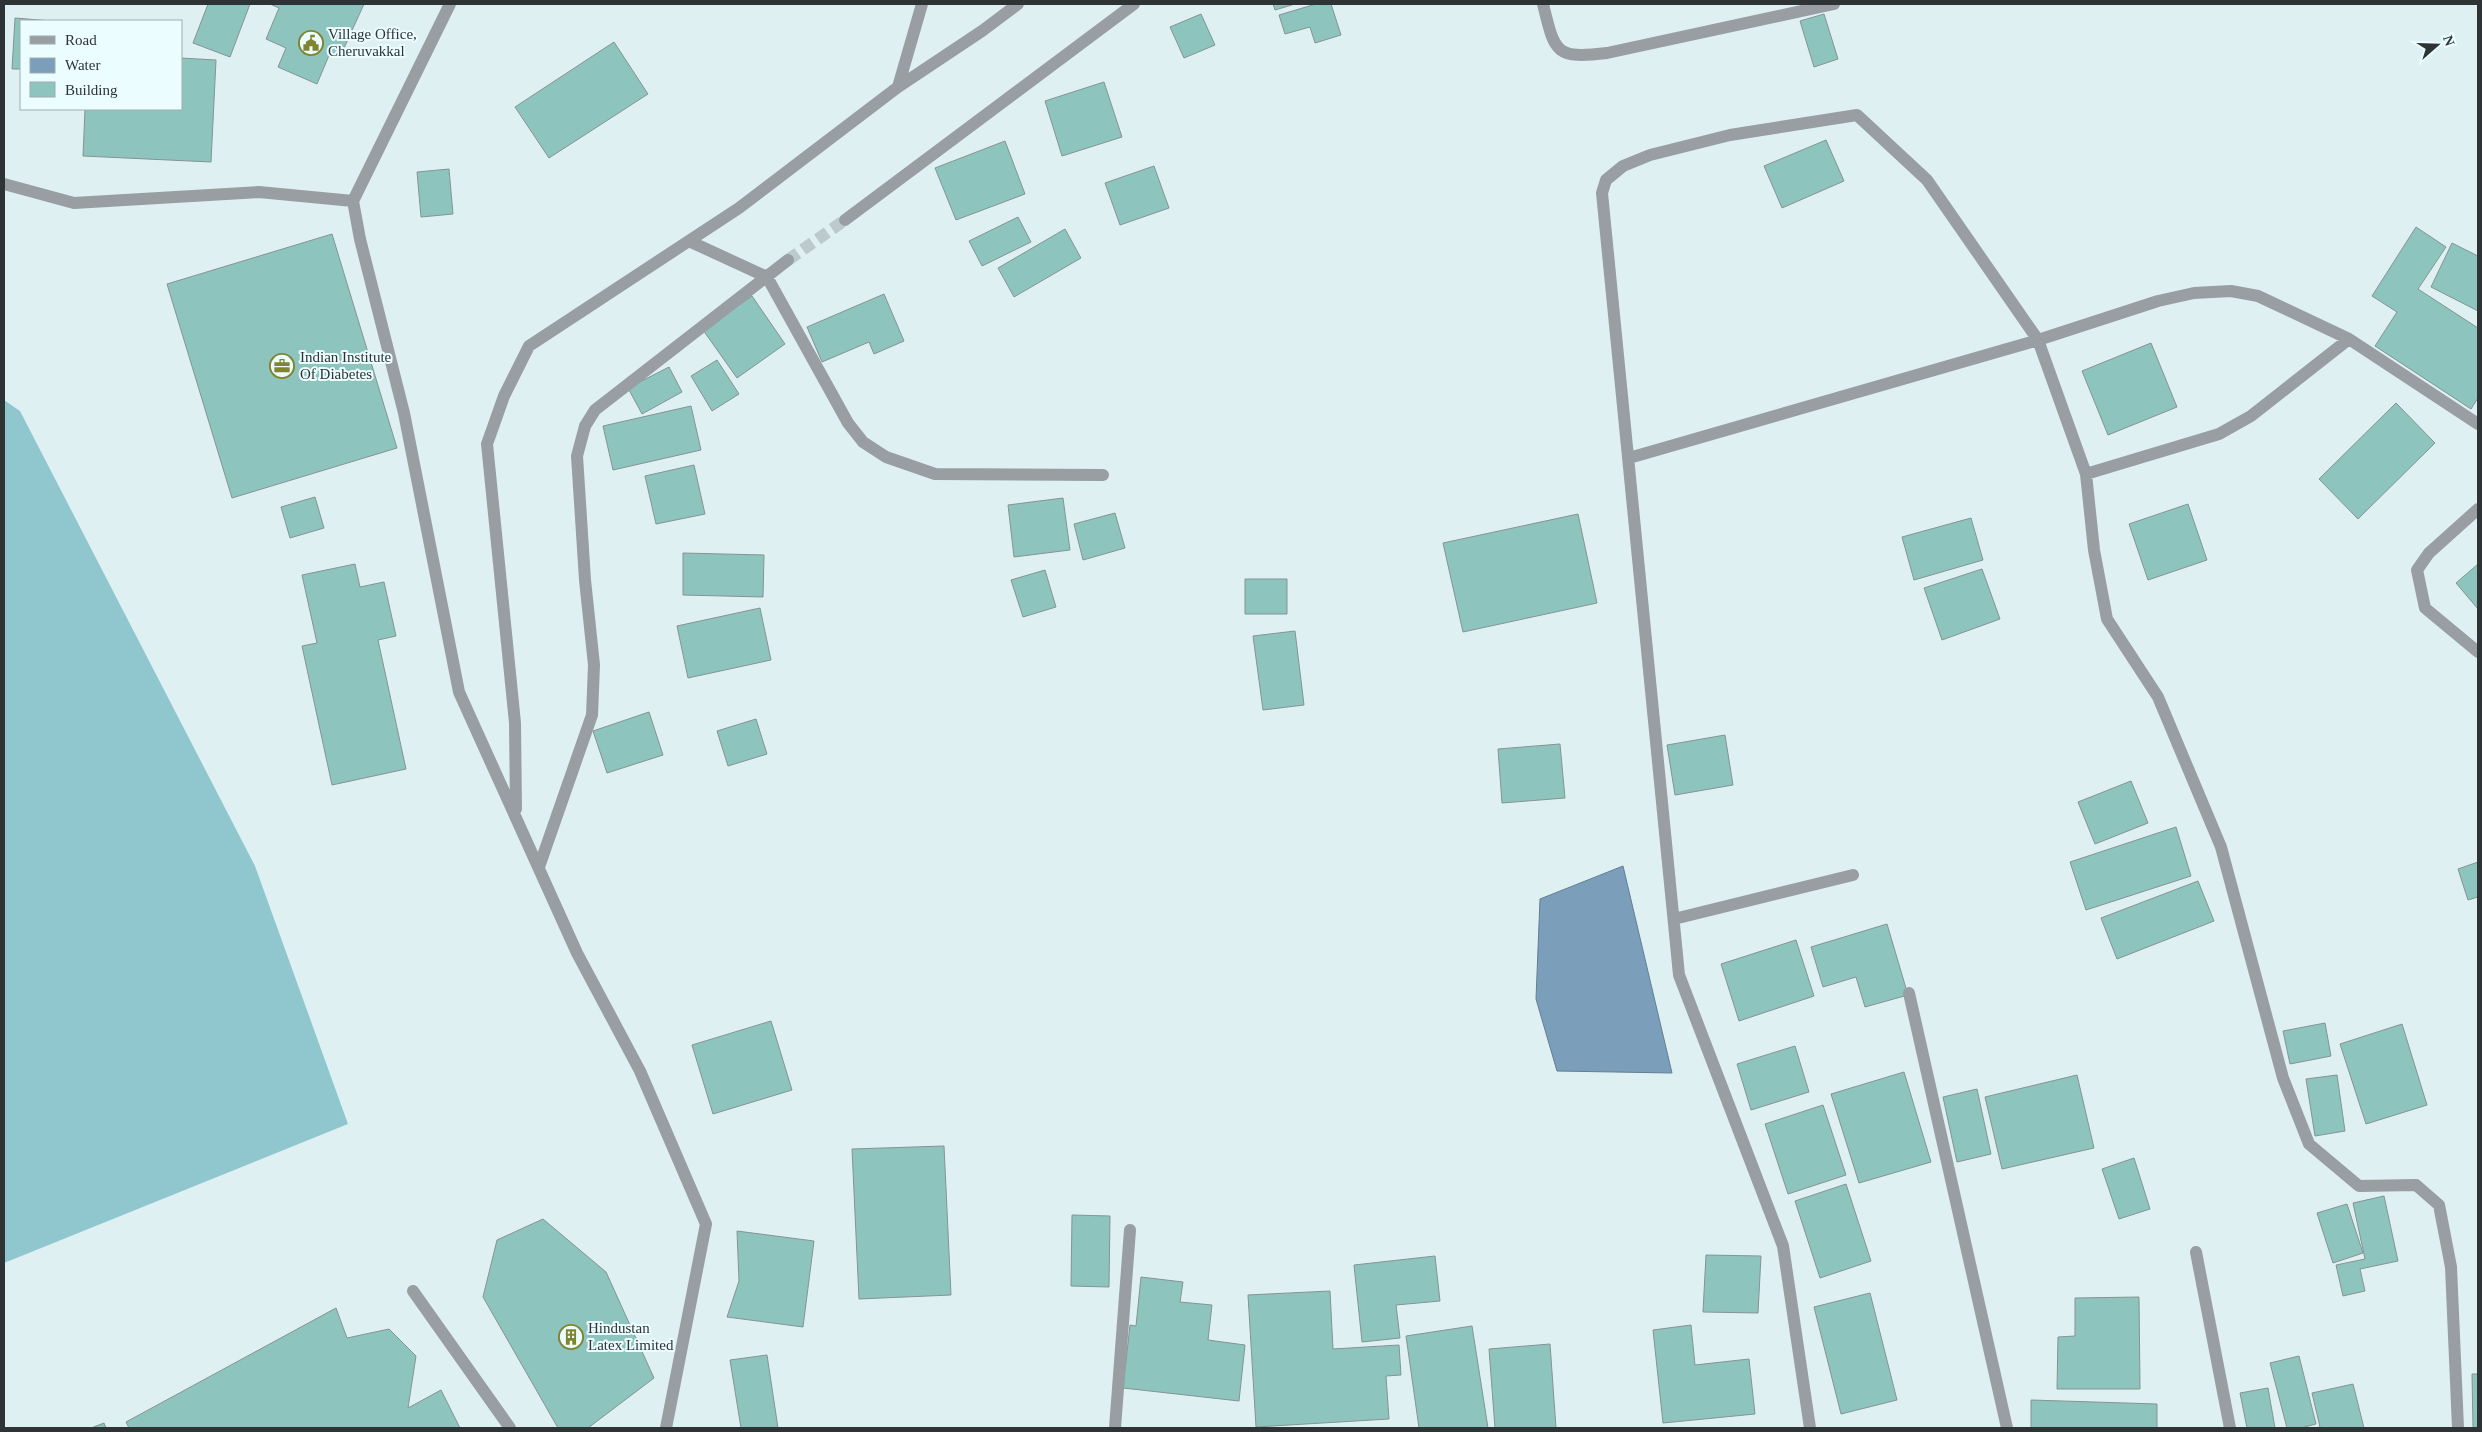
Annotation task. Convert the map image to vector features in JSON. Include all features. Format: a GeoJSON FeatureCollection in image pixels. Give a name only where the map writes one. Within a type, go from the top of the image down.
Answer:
{"type":"FeatureCollection","features":[{"type":"Feature","properties":{"kind":"street"},"geometry":{"type":"LineString","coordinates":[[450,4],[353,200],[360,239],[404,413],[459,692],[577,952],[640,1071],[706,1224],[666,1428]]}},
{"type":"Feature","properties":{"kind":"street"},"geometry":{"type":"LineString","coordinates":[[898,87],[922,4]]}},
{"type":"Feature","properties":{"kind":"street"},"geometry":{"type":"LineString","coordinates":[[516,814],[515,723],[487,444],[504,396],[529,346],[550,330],[691,242],[739,208],[898,87],[982,31],[1018,4]]}},
{"type":"Feature","properties":{"kind":"street"},"geometry":{"type":"LineString","coordinates":[[845,220],[1134,4]]}},
{"type":"Feature","properties":{"kind":"street"},"geometry":{"type":"LineString","coordinates":[[1543,4],[1551,38],[1558,49],[1569,56],[1607,53],[1834,4]]}},
{"type":"Feature","properties":{"kind":"street"},"geometry":{"type":"LineString","coordinates":[[1810,1428],[1783,1246],[1679,975],[1602,192],[1606,180],[1623,166],[1650,155],[1730,135],[1857,115],[1927,180],[2038,340],[2086,474],[2094,550],[2107,619],[2158,698],[2222,847],[2283,1078],[2309,1144],[2358,1186],[2416,1185],[2438,1206],[2450,1267],[2458,1428]]}},
{"type":"Feature","properties":{"kind":"street"},"geometry":{"type":"LineString","coordinates":[[4,184],[74,204],[259,192],[353,200]]}},
{"type":"Feature","properties":{"kind":"street"},"geometry":{"type":"LineString","coordinates":[[691,242],[767,277],[848,423],[863,442],[886,457],[936,474],[1103,475]]}},
{"type":"Feature","properties":{"kind":"street"},"geometry":{"type":"LineString","coordinates":[[539,867],[592,715],[594,665],[585,580],[577,456],[585,426],[595,410],[788,260]]}},
{"type":"Feature","properties":{"kind":"street"},"geometry":{"type":"LineString","coordinates":[[1629,458],[2038,340],[2158,301],[2194,293],[2231,291],[2258,296],[2349,339],[2478,424]]}},
{"type":"Feature","properties":{"kind":"street"},"geometry":{"type":"LineString","coordinates":[[2086,474],[2219,434],[2251,416],[2349,339]]}},
{"type":"Feature","properties":{"kind":"street"},"geometry":{"type":"LineString","coordinates":[[2478,509],[2429,553],[2417,570],[2425,608],[2478,652]]}},
{"type":"Feature","properties":{"kind":"street"},"geometry":{"type":"LineString","coordinates":[[1674,919],[1853,875]]}},
{"type":"Feature","properties":{"kind":"street"},"geometry":{"type":"LineString","coordinates":[[1909,993],[2007,1428]]}},
{"type":"Feature","properties":{"kind":"street"},"geometry":{"type":"LineString","coordinates":[[1115,1428],[1130,1230]]}},
{"type":"Feature","properties":{"kind":"street"},"geometry":{"type":"LineString","coordinates":[[2196,1252],[2230,1428]]}},
{"type":"Feature","properties":{"kind":"street"},"geometry":{"type":"LineString","coordinates":[[413,1291],[510,1428]]}},
{"type":"Feature","properties":{"kind":"shaded area"},"geometry":{"type":"Polygon","coordinates":[[[4,400],[20,411],[255,866],[348,1124],[4,1263],[4,400]]]}},
{"type":"Feature","properties":{"kind":"water"},"geometry":{"type":"Polygon","coordinates":[[[1623,866],[1672,1073],[1557,1071],[1536,999],[1540,899],[1623,866]]]}},
{"type":"Feature","properties":{"kind":"building"},"geometry":{"type":"Polygon","coordinates":[[[208,4],[250,4],[230,57],[193,43],[208,4]]]}},
{"type":"Feature","properties":{"kind":"building","name":"Village Office, Cheruvakkal"},"geometry":{"type":"Polygon","coordinates":[[[270,4],[364,4],[340,57],[330,53],[317,84],[278,67],[286,48],[266,39],[279,8],[270,4]]]}},
{"type":"Feature","properties":{"kind":"building"},"geometry":{"type":"Polygon","coordinates":[[[1273,4],[1295,4],[1275,10],[1273,4]]]}},
{"type":"Feature","properties":{"kind":"building"},"geometry":{"type":"Polygon","coordinates":[[[1316,4],[1331,4],[1341,35],[1315,43],[1310,27],[1285,34],[1279,15],[1316,4]]]}},
{"type":"Feature","properties":{"kind":"building"},"geometry":{"type":"Polygon","coordinates":[[[1201,14],[1215,45],[1184,58],[1170,27],[1201,14]]]}},
{"type":"Feature","properties":{"kind":"building"},"geometry":{"type":"Polygon","coordinates":[[[1824,14],[1838,59],[1814,67],[1800,21],[1824,14]]]}},
{"type":"Feature","properties":{"kind":"building"},"geometry":{"type":"Polygon","coordinates":[[[15,18],[40,20],[20,20],[20,69],[12,69],[15,18]]]}},
{"type":"Feature","properties":{"kind":"building"},"geometry":{"type":"Polygon","coordinates":[[[614,42],[648,94],[549,158],[515,107],[614,42]]]}},
{"type":"Feature","properties":{"kind":"building"},"geometry":{"type":"Polygon","coordinates":[[[182,58],[216,60],[211,162],[83,156],[85,110],[182,110],[182,58]]]}},
{"type":"Feature","properties":{"kind":"building"},"geometry":{"type":"Polygon","coordinates":[[[1104,82],[1122,137],[1062,156],[1045,101],[1104,82]]]}},
{"type":"Feature","properties":{"kind":"building"},"geometry":{"type":"Polygon","coordinates":[[[1826,140],[1844,181],[1782,208],[1764,166],[1826,140]]]}},
{"type":"Feature","properties":{"kind":"building"},"geometry":{"type":"Polygon","coordinates":[[[1005,141],[1025,194],[956,220],[935,168],[1005,141]]]}},
{"type":"Feature","properties":{"kind":"building"},"geometry":{"type":"Polygon","coordinates":[[[1154,166],[1169,208],[1120,225],[1105,183],[1154,166]]]}},
{"type":"Feature","properties":{"kind":"building"},"geometry":{"type":"Polygon","coordinates":[[[449,169],[453,214],[421,217],[417,172],[449,169]]]}},
{"type":"Feature","properties":{"kind":"building"},"geometry":{"type":"Polygon","coordinates":[[[1018,217],[1031,242],[982,266],[969,241],[1018,217]]]}},
{"type":"Feature","properties":{"kind":"building"},"geometry":{"type":"Polygon","coordinates":[[[2416,227],[2446,247],[2418,289],[2478,328],[2478,398],[2471,409],[2375,346],[2397,312],[2372,296],[2416,227]]]}},
{"type":"Feature","properties":{"kind":"building"},"geometry":{"type":"Polygon","coordinates":[[[1065,229],[1081,258],[1014,297],[998,268],[1065,229]]]}},
{"type":"Feature","properties":{"kind":"building","name":"Indian Institute Of Diabetes"},"geometry":{"type":"Polygon","coordinates":[[[332,234],[397,448],[232,498],[167,284],[332,234]]]}},
{"type":"Feature","properties":{"kind":"building"},"geometry":{"type":"Polygon","coordinates":[[[2452,243],[2478,256],[2478,311],[2431,287],[2452,243]]]}},
{"type":"Feature","properties":{"kind":"building"},"geometry":{"type":"Polygon","coordinates":[[[884,294],[904,341],[874,354],[869,342],[822,362],[807,327],[884,294]]]}},
{"type":"Feature","properties":{"kind":"building"},"geometry":{"type":"Polygon","coordinates":[[[752,296],[785,344],[737,378],[703,330],[752,296]]]}},
{"type":"Feature","properties":{"kind":"building"},"geometry":{"type":"Polygon","coordinates":[[[2151,343],[2177,407],[2108,435],[2082,371],[2151,343]]]}},
{"type":"Feature","properties":{"kind":"building"},"geometry":{"type":"Polygon","coordinates":[[[717,360],[739,394],[712,411],[691,376],[717,360]]]}},
{"type":"Feature","properties":{"kind":"building"},"geometry":{"type":"Polygon","coordinates":[[[669,367],[682,392],[642,414],[628,388],[669,367]]]}},
{"type":"Feature","properties":{"kind":"building"},"geometry":{"type":"Polygon","coordinates":[[[2396,403],[2435,443],[2358,519],[2319,479],[2396,403]]]}},
{"type":"Feature","properties":{"kind":"building"},"geometry":{"type":"Polygon","coordinates":[[[691,406],[701,450],[613,470],[603,426],[691,406]]]}},
{"type":"Feature","properties":{"kind":"building"},"geometry":{"type":"Polygon","coordinates":[[[694,465],[705,514],[656,524],[645,476],[694,465]]]}},
{"type":"Feature","properties":{"kind":"building"},"geometry":{"type":"Polygon","coordinates":[[[315,497],[324,528],[290,538],[281,507],[315,497]]]}},
{"type":"Feature","properties":{"kind":"building"},"geometry":{"type":"Polygon","coordinates":[[[1063,498],[1070,550],[1014,557],[1008,505],[1063,498]]]}},
{"type":"Feature","properties":{"kind":"building"},"geometry":{"type":"Polygon","coordinates":[[[2188,504],[2207,560],[2148,580],[2129,524],[2188,504]]]}},
{"type":"Feature","properties":{"kind":"building"},"geometry":{"type":"Polygon","coordinates":[[[1115,513],[1125,548],[1083,560],[1074,524],[1115,513]]]}},
{"type":"Feature","properties":{"kind":"building"},"geometry":{"type":"Polygon","coordinates":[[[1578,514],[1597,603],[1463,632],[1443,543],[1578,514]]]}},
{"type":"Feature","properties":{"kind":"building"},"geometry":{"type":"Polygon","coordinates":[[[1971,518],[1983,560],[1914,580],[1902,537],[1971,518]]]}},
{"type":"Feature","properties":{"kind":"building"},"geometry":{"type":"Polygon","coordinates":[[[683,553],[764,555],[763,597],[683,595],[683,553]]]}},
{"type":"Feature","properties":{"kind":"building"},"geometry":{"type":"Polygon","coordinates":[[[355,564],[360,587],[384,582],[396,636],[378,640],[406,769],[332,785],[302,646],[317,643],[302,575],[355,564]]]}},
{"type":"Feature","properties":{"kind":"building"},"geometry":{"type":"Polygon","coordinates":[[[2478,564],[2478,609],[2456,583],[2478,564]]]}},
{"type":"Feature","properties":{"kind":"building"},"geometry":{"type":"Polygon","coordinates":[[[1982,569],[2000,619],[1942,640],[1924,588],[1982,569]]]}},
{"type":"Feature","properties":{"kind":"building"},"geometry":{"type":"Polygon","coordinates":[[[1045,570],[1056,607],[1023,617],[1011,580],[1045,570]]]}},
{"type":"Feature","properties":{"kind":"building"},"geometry":{"type":"Polygon","coordinates":[[[1245,579],[1287,579],[1287,614],[1245,614],[1245,579]]]}},
{"type":"Feature","properties":{"kind":"building"},"geometry":{"type":"Polygon","coordinates":[[[760,608],[771,660],[688,678],[677,626],[760,608]]]}},
{"type":"Feature","properties":{"kind":"building"},"geometry":{"type":"Polygon","coordinates":[[[1295,631],[1304,705],[1263,710],[1253,636],[1295,631]]]}},
{"type":"Feature","properties":{"kind":"building"},"geometry":{"type":"Polygon","coordinates":[[[649,712],[663,755],[607,773],[593,731],[649,712]]]}},
{"type":"Feature","properties":{"kind":"building"},"geometry":{"type":"Polygon","coordinates":[[[756,719],[767,754],[728,766],[717,731],[756,719]]]}},
{"type":"Feature","properties":{"kind":"building"},"geometry":{"type":"Polygon","coordinates":[[[1725,735],[1733,785],[1675,795],[1667,745],[1725,735]]]}},
{"type":"Feature","properties":{"kind":"building"},"geometry":{"type":"Polygon","coordinates":[[[1560,744],[1565,798],[1502,803],[1498,749],[1560,744]]]}},
{"type":"Feature","properties":{"kind":"building"},"geometry":{"type":"Polygon","coordinates":[[[2131,781],[2148,823],[2095,844],[2078,802],[2131,781]]]}},
{"type":"Feature","properties":{"kind":"building"},"geometry":{"type":"Polygon","coordinates":[[[2176,827],[2191,876],[2086,910],[2070,862],[2176,827]]]}},
{"type":"Feature","properties":{"kind":"building"},"geometry":{"type":"Polygon","coordinates":[[[2478,862],[2478,897],[2468,900],[2458,869],[2478,862]]]}},
{"type":"Feature","properties":{"kind":"building"},"geometry":{"type":"Polygon","coordinates":[[[2198,881],[2214,921],[2117,959],[2101,918],[2198,881]]]}},
{"type":"Feature","properties":{"kind":"building"},"geometry":{"type":"Polygon","coordinates":[[[1887,924],[1908,995],[1865,1007],[1856,977],[1823,987],[1811,947],[1887,924]]]}},
{"type":"Feature","properties":{"kind":"building"},"geometry":{"type":"Polygon","coordinates":[[[1796,940],[1814,996],[1739,1021],[1721,964],[1796,940]]]}},
{"type":"Feature","properties":{"kind":"building"},"geometry":{"type":"Polygon","coordinates":[[[771,1021],[792,1090],[713,1114],[692,1045],[771,1021]]]}},
{"type":"Feature","properties":{"kind":"building"},"geometry":{"type":"Polygon","coordinates":[[[2325,1023],[2331,1056],[2290,1064],[2283,1031],[2325,1023]]]}},
{"type":"Feature","properties":{"kind":"building"},"geometry":{"type":"Polygon","coordinates":[[[2402,1024],[2427,1105],[2366,1124],[2340,1044],[2402,1024]]]}},
{"type":"Feature","properties":{"kind":"building"},"geometry":{"type":"Polygon","coordinates":[[[1795,1046],[1809,1092],[1751,1110],[1737,1064],[1795,1046]]]}},
{"type":"Feature","properties":{"kind":"building"},"geometry":{"type":"Polygon","coordinates":[[[1904,1072],[1931,1162],[1859,1183],[1831,1094],[1904,1072]]]}},
{"type":"Feature","properties":{"kind":"building"},"geometry":{"type":"Polygon","coordinates":[[[2077,1075],[2094,1148],[2002,1169],[1985,1097],[2077,1075]]]}},
{"type":"Feature","properties":{"kind":"building"},"geometry":{"type":"Polygon","coordinates":[[[2337,1075],[2345,1131],[2315,1136],[2306,1079],[2337,1075]]]}},
{"type":"Feature","properties":{"kind":"building"},"geometry":{"type":"Polygon","coordinates":[[[1977,1089],[1991,1154],[1957,1162],[1943,1097],[1977,1089]]]}},
{"type":"Feature","properties":{"kind":"building"},"geometry":{"type":"Polygon","coordinates":[[[1823,1105],[1846,1175],[1788,1194],[1765,1124],[1823,1105]]]}},
{"type":"Feature","properties":{"kind":"building"},"geometry":{"type":"Polygon","coordinates":[[[944,1146],[951,1295],[859,1299],[852,1149],[944,1146]]]}},
{"type":"Feature","properties":{"kind":"building"},"geometry":{"type":"Polygon","coordinates":[[[2134,1158],[2150,1209],[2119,1219],[2102,1169],[2134,1158]]]}},
{"type":"Feature","properties":{"kind":"building"},"geometry":{"type":"Polygon","coordinates":[[[1846,1184],[1871,1261],[1820,1278],[1795,1201],[1846,1184]]]}},
{"type":"Feature","properties":{"kind":"building"},"geometry":{"type":"Polygon","coordinates":[[[2384,1196],[2398,1261],[2360,1269],[2365,1291],[2343,1296],[2336,1265],[2365,1259],[2353,1203],[2384,1196]]]}},
{"type":"Feature","properties":{"kind":"building"},"geometry":{"type":"Polygon","coordinates":[[[2347,1204],[2363,1253],[2333,1263],[2317,1213],[2347,1204]]]}},
{"type":"Feature","properties":{"kind":"building"},"geometry":{"type":"Polygon","coordinates":[[[1072,1215],[1110,1216],[1109,1287],[1071,1286],[1072,1215]]]}},
{"type":"Feature","properties":{"kind":"building","name":"Hindustan Latex Limited"},"geometry":{"type":"Polygon","coordinates":[[[543,1219],[606,1272],[654,1378],[588,1428],[558,1428],[483,1297],[497,1240],[543,1219]]]}},
{"type":"Feature","properties":{"kind":"building"},"geometry":{"type":"Polygon","coordinates":[[[737,1231],[814,1241],[803,1327],[727,1317],[739,1281],[737,1231]]]}},
{"type":"Feature","properties":{"kind":"building"},"geometry":{"type":"Polygon","coordinates":[[[1706,1255],[1761,1256],[1758,1313],[1703,1312],[1706,1255]]]}},
{"type":"Feature","properties":{"kind":"building"},"geometry":{"type":"Polygon","coordinates":[[[1435,1256],[1440,1301],[1396,1305],[1400,1338],[1362,1342],[1354,1265],[1435,1256]]]}},
{"type":"Feature","properties":{"kind":"building"},"geometry":{"type":"Polygon","coordinates":[[[1141,1277],[1183,1282],[1180,1302],[1212,1305],[1208,1340],[1245,1345],[1239,1401],[1123,1388],[1130,1325],[1136,1326],[1141,1277]]]}},
{"type":"Feature","properties":{"kind":"building"},"geometry":{"type":"Polygon","coordinates":[[[1330,1291],[1333,1349],[1399,1345],[1401,1375],[1386,1376],[1389,1419],[1256,1427],[1248,1295],[1330,1291]]]}},
{"type":"Feature","properties":{"kind":"building"},"geometry":{"type":"Polygon","coordinates":[[[1870,1293],[1897,1400],[1841,1414],[1814,1307],[1870,1293]]]}},
{"type":"Feature","properties":{"kind":"building"},"geometry":{"type":"Polygon","coordinates":[[[2139,1297],[2140,1389],[2057,1389],[2058,1337],[2075,1336],[2075,1298],[2139,1297]]]}},
{"type":"Feature","properties":{"kind":"building"},"geometry":{"type":"Polygon","coordinates":[[[336,1308],[347,1338],[389,1329],[416,1356],[408,1408],[441,1390],[460,1428],[129,1428],[126,1422],[336,1308]]]}},
{"type":"Feature","properties":{"kind":"building"},"geometry":{"type":"Polygon","coordinates":[[[1691,1325],[1695,1365],[1749,1359],[1755,1414],[1663,1423],[1653,1330],[1691,1325]]]}},
{"type":"Feature","properties":{"kind":"building"},"geometry":{"type":"Polygon","coordinates":[[[1472,1326],[1488,1428],[1419,1428],[1406,1336],[1472,1326]]]}},
{"type":"Feature","properties":{"kind":"building"},"geometry":{"type":"Polygon","coordinates":[[[1550,1344],[1556,1428],[1495,1428],[1489,1349],[1550,1344]]]}},
{"type":"Feature","properties":{"kind":"building"},"geometry":{"type":"Polygon","coordinates":[[[767,1355],[778,1428],[741,1428],[730,1360],[767,1355]]]}},
{"type":"Feature","properties":{"kind":"building"},"geometry":{"type":"Polygon","coordinates":[[[2299,1356],[2316,1424],[2301,1428],[2287,1428],[2270,1363],[2299,1356]]]}},
{"type":"Feature","properties":{"kind":"building"},"geometry":{"type":"Polygon","coordinates":[[[2472,1374],[2478,1374],[2478,1428],[2473,1428],[2472,1374]]]}},
{"type":"Feature","properties":{"kind":"building"},"geometry":{"type":"Polygon","coordinates":[[[2353,1384],[2364,1428],[2314,1428],[2320,1427],[2312,1393],[2353,1384]]]}},
{"type":"Feature","properties":{"kind":"building"},"geometry":{"type":"Polygon","coordinates":[[[2268,1388],[2275,1428],[2247,1428],[2240,1393],[2268,1388]]]}},
{"type":"Feature","properties":{"kind":"building"},"geometry":{"type":"Polygon","coordinates":[[[2031,1400],[2157,1404],[2157,1428],[2031,1428],[2031,1400]]]}},
{"type":"Feature","properties":{"kind":"building"},"geometry":{"type":"Polygon","coordinates":[[[104,1423],[106,1428],[91,1428],[104,1423]]]}},
{"type":"Feature","properties":{"kind":"tunnel"},"geometry":{"type":"LineString","coordinates":[[788,260],[845,220]]}},
{"type":"Feature","properties":{"kind":"place","name":"Village Office, Cheruvakkal"},"geometry":{"type":"Point","coordinates":[311,43]}},
{"type":"Feature","properties":{"kind":"place","name":"Indian Institute Of Diabetes"},"geometry":{"type":"Point","coordinates":[282,366]}},
{"type":"Feature","properties":{"kind":"place","name":"Hindustan Latex Limited"},"geometry":{"type":"Point","coordinates":[571,1337]}}]}
